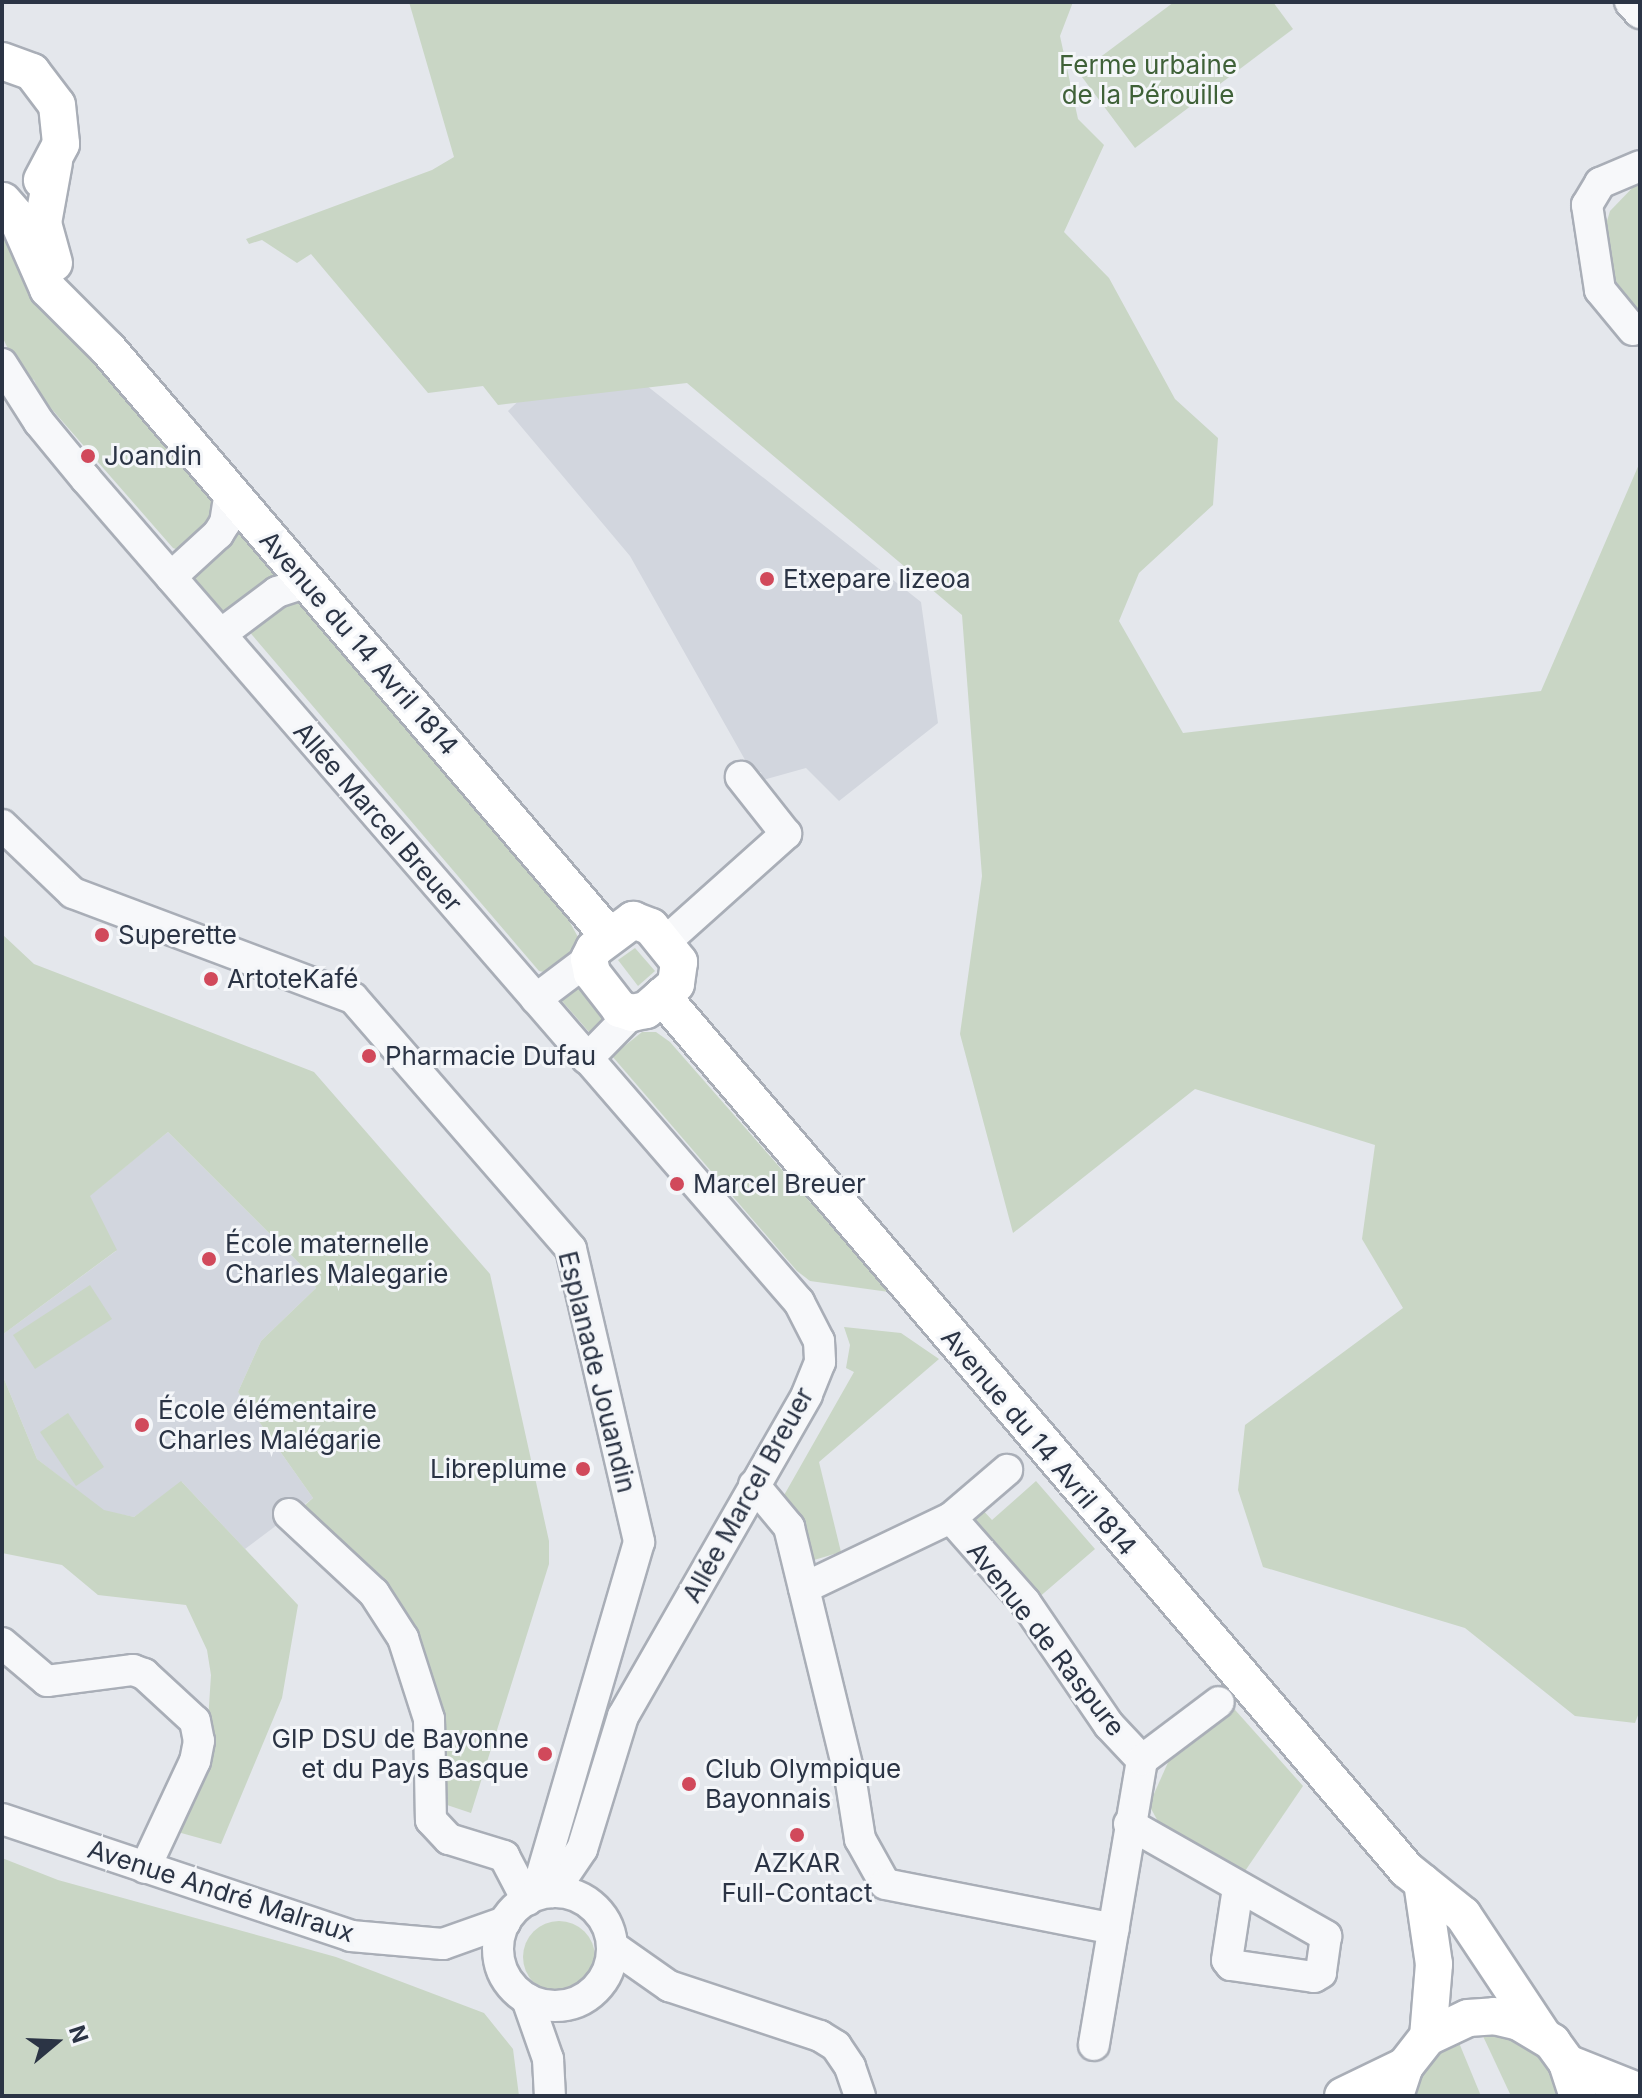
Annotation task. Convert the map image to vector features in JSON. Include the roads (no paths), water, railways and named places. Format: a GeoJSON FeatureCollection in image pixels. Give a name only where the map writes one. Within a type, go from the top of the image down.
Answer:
{"type":"FeatureCollection","features":[{"type":"Feature","properties":{"kind":"main road","name":"Avenue du 14 Avril 1814"},"geometry":{"type":"LineString","coordinates":[[2,61],[32,72],[57,105],[62,124],[43,223],[48,252],[108,349]]}},
{"type":"Feature","properties":{"kind":"main road"},"geometry":{"type":"LineString","coordinates":[[2,201],[24,194],[54,162]]}},
{"type":"Feature","properties":{"kind":"main road","name":"Avenue du 14 Avril 1814"},"geometry":{"type":"LineString","coordinates":[[2,201],[16,216],[48,289],[108,349],[308,582],[599,948],[592,973],[620,1009],[647,1004],[1422,1882],[1463,1915],[1573,2079]]}},
{"type":"Feature","properties":{"kind":"main road"},"geometry":{"type":"LineString","coordinates":[[599,948],[633,920],[651,927],[679,962],[676,984],[647,1004]]}},
{"type":"Feature","properties":{"kind":"main road"},"geometry":{"type":"LineString","coordinates":[[1343,2096],[1400,2081],[1428,2037],[1434,1964],[1422,1882]]}},
{"type":"Feature","properties":{"kind":"main road"},"geometry":{"type":"LineString","coordinates":[[1428,2037],[1458,2021],[1494,2016],[1542,2034]]}},
{"type":"Feature","properties":{"kind":"main road"},"geometry":{"type":"LineString","coordinates":[[1573,2079],[1640,2092]]}},
{"type":"Feature","properties":{"kind":"street"},"geometry":{"type":"LineString","coordinates":[[1630,2],[1640,13]]}},
{"type":"Feature","properties":{"kind":"street"},"geometry":{"type":"LineString","coordinates":[[1633,330],[1600,290],[1587,205],[1600,183],[1640,166]]}},
{"type":"Feature","properties":{"kind":"street","name":"Allée Marcel Breuer"},"geometry":{"type":"LineString","coordinates":[[8,377],[171,577],[799,1302],[819,1341],[820,1362],[811,1386],[623,1716],[582,1849],[592,1906]]}},
{"type":"Feature","properties":{"kind":"street"},"geometry":{"type":"LineString","coordinates":[[171,577],[218,534],[225,523],[230,493]]}},
{"type":"Feature","properties":{"kind":"street"},"geometry":{"type":"LineString","coordinates":[[221,634],[277,592],[308,582]]}},
{"type":"Feature","properties":{"kind":"street"},"geometry":{"type":"LineString","coordinates":[[664,943],[786,834],[741,777]]}},
{"type":"Feature","properties":{"kind":"street","name":"Esplanade Jouandin"},"geometry":{"type":"LineString","coordinates":[[2,825],[73,893],[353,998],[571,1249],[639,1542],[541,1888]]}},
{"type":"Feature","properties":{"kind":"street"},"geometry":{"type":"LineString","coordinates":[[536,999],[599,948]]}},
{"type":"Feature","properties":{"kind":"street"},"geometry":{"type":"LineString","coordinates":[[587,1059],[647,1004]]}},
{"type":"Feature","properties":{"kind":"street"},"geometry":{"type":"LineString","coordinates":[[804,1588],[951,1518],[1007,1470]]}},
{"type":"Feature","properties":{"kind":"street"},"geometry":{"type":"LineString","coordinates":[[754,1485],[789,1527],[860,1839],[872,1868],[894,1888],[1114,1929]]}},
{"type":"Feature","properties":{"kind":"street"},"geometry":{"type":"LineString","coordinates":[[289,1514],[374,1593],[403,1638],[429,1719],[431,1820],[449,1839],[504,1856],[541,1888],[592,1906],[606,1922],[612,1946],[611,1962],[586,1996],[548,2059]]}},
{"type":"Feature","properties":{"kind":"street","name":"Avenue de Raspure"},"geometry":{"type":"LineString","coordinates":[[951,1518],[1025,1602],[1109,1725],[1142,1760]]}},
{"type":"Feature","properties":{"kind":"street"},"geometry":{"type":"LineString","coordinates":[[2,1643],[47,1681],[133,1670],[144,1674],[195,1721],[199,1741],[195,1761],[145,1868]]}},
{"type":"Feature","properties":{"kind":"street","name":"Avenue de Raspure"},"geometry":{"type":"LineString","coordinates":[[1094,2045],[1142,1760],[1219,1702]]}},
{"type":"Feature","properties":{"kind":"street","name":"Avenue André Malraux"},"geometry":{"type":"LineString","coordinates":[[2,1819],[335,1932],[443,1944],[504,1974]]}},
{"type":"Feature","properties":{"kind":"street"},"geometry":{"type":"LineString","coordinates":[[1129,1824],[1238,1888]]}},
{"type":"Feature","properties":{"kind":"street","name":"Allée Marcel Breuer"},"geometry":{"type":"LineString","coordinates":[[541,1888],[582,1849]]}},
{"type":"Feature","properties":{"kind":"street"},"geometry":{"type":"LineString","coordinates":[[541,1888],[505,1922],[499,1957],[504,1974],[527,1999],[548,2059],[550,2096]]}},
{"type":"Feature","properties":{"kind":"street","name":"Avenue André Malraux"},"geometry":{"type":"LineString","coordinates":[[443,1944],[505,1922]]}},
{"type":"Feature","properties":{"kind":"street"},"geometry":{"type":"LineString","coordinates":[[612,1946],[669,1986],[820,2036],[836,2046],[850,2067],[860,2096]]}},
{"type":"Feature","properties":{"kind":"street"},"geometry":{"type":"LineString","coordinates":[[527,1999],[543,2005],[586,1996],[669,1986]]}},
{"type":"Feature","properties":{"kind":"place","name":"Joandin"},"geometry":{"type":"Point","coordinates":[88,456]}},
{"type":"Feature","properties":{"kind":"place","name":"Etxepare lizeoa"},"geometry":{"type":"Point","coordinates":[767,579]}},
{"type":"Feature","properties":{"kind":"place","name":"Superette"},"geometry":{"type":"Point","coordinates":[102,935]}},
{"type":"Feature","properties":{"kind":"place","name":"ArtoteKafé"},"geometry":{"type":"Point","coordinates":[211,979]}},
{"type":"Feature","properties":{"kind":"place","name":"Pharmacie Dufau"},"geometry":{"type":"Point","coordinates":[369,1056]}},
{"type":"Feature","properties":{"kind":"place","name":"Marcel Breuer"},"geometry":{"type":"Point","coordinates":[677,1184]}},
{"type":"Feature","properties":{"kind":"place","name":"École maternelle Charles Malegarie"},"geometry":{"type":"Point","coordinates":[209,1259]}},
{"type":"Feature","properties":{"kind":"place","name":"École élémentaire Charles Malégarie"},"geometry":{"type":"Point","coordinates":[142,1425]}},
{"type":"Feature","properties":{"kind":"place","name":"Libreplume"},"geometry":{"type":"Point","coordinates":[583,1469]}},
{"type":"Feature","properties":{"kind":"place","name":"GIP DSU de Bayonne et du Pays Basque"},"geometry":{"type":"Point","coordinates":[545,1754]}},
{"type":"Feature","properties":{"kind":"place","name":"Club Olympique Bayonnais"},"geometry":{"type":"Point","coordinates":[689,1784]}},
{"type":"Feature","properties":{"kind":"place","name":"AZKAR Full-Contact"},"geometry":{"type":"Point","coordinates":[797,1835]}},
{"type":"Feature","properties":{"kind":"park label","name":"Ferme urbaine de la Pérouille"},"geometry":{"type":"Point","coordinates":[1148,80]}}]}
